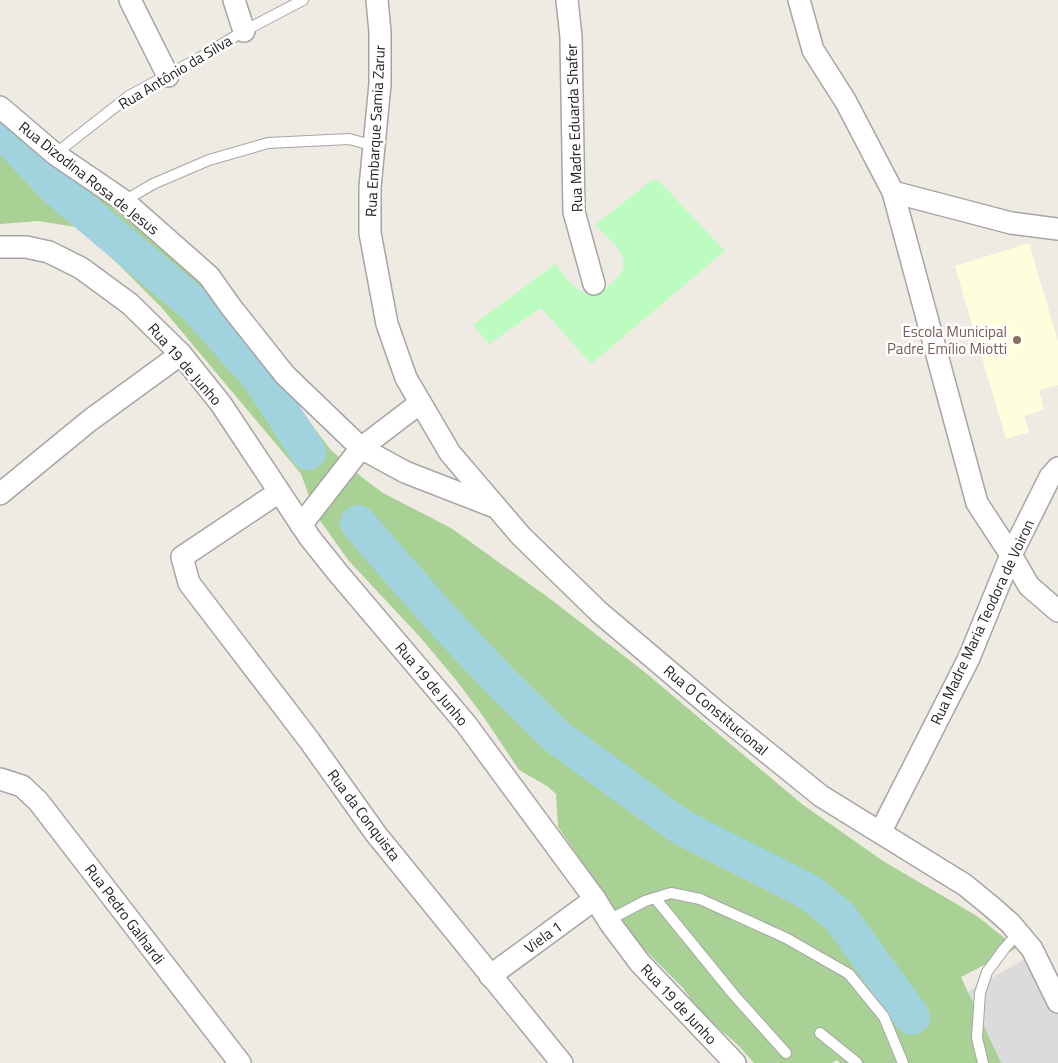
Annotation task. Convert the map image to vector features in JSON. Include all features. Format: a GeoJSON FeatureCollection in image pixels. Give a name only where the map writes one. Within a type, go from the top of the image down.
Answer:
{"type":"FeatureCollection","features":[{"type":"Feature","properties":{"kind":"street"},"geometry":{"type":"LineString","coordinates":[[130,0],[168,76]]}},
{"type":"Feature","properties":{"kind":"street"},"geometry":{"type":"LineString","coordinates":[[234,0],[244,31]]}},
{"type":"Feature","properties":{"kind":"street","name":"Rua Embarque Samia Zarur"},"geometry":{"type":"LineString","coordinates":[[377,0],[380,32],[380,84],[370,187],[370,232],[387,324],[406,378]]}},
{"type":"Feature","properties":{"kind":"street","name":"Rua Madre Eduarda Shafer"},"geometry":{"type":"LineString","coordinates":[[568,0],[571,37],[574,212],[594,284]]}},
{"type":"Feature","properties":{"kind":"street"},"geometry":{"type":"LineString","coordinates":[[799,0],[813,50],[846,102],[892,192],[977,503],[1029,586],[1058,611]]}},
{"type":"Feature","properties":{"kind":"street","name":"Rua Dizodina Rosa de Jesus"},"geometry":{"type":"LineString","coordinates":[[0,107],[55,154],[124,201],[209,276],[285,375],[361,448],[405,472],[497,508]]}},
{"type":"Feature","properties":{"kind":"street"},"geometry":{"type":"LineString","coordinates":[[892,192],[1011,223],[1058,229]]}},
{"type":"Feature","properties":{"kind":"street","name":"Rua 19 de Junho"},"geometry":{"type":"LineString","coordinates":[[0,246],[26,247],[49,252],[81,268],[130,304],[180,354],[222,404],[279,492],[338,573],[466,724],[595,898],[608,920],[640,963],[735,1063]]}},
{"type":"Feature","properties":{"kind":"street"},"geometry":{"type":"LineString","coordinates":[[0,494],[89,421],[180,354]]}},
{"type":"Feature","properties":{"kind":"street","name":"Rua O Constitucional"},"geometry":{"type":"LineString","coordinates":[[406,378],[450,454],[521,536],[599,612],[717,712],[822,796],[965,886],[1010,923],[1032,949],[1058,1002]]}},
{"type":"Feature","properties":{"kind":"street"},"geometry":{"type":"LineString","coordinates":[[302,525],[361,448],[420,403]]}},
{"type":"Feature","properties":{"kind":"street","name":"Rua Madre Maria Teodora de Voiron"},"geometry":{"type":"LineString","coordinates":[[881,832],[969,658],[1011,555],[1050,478],[1058,468]]}},
{"type":"Feature","properties":{"kind":"street","name":"Rua da Conquista"},"geometry":{"type":"LineString","coordinates":[[279,492],[182,557],[189,583],[309,740],[376,834],[562,1063]]}},
{"type":"Feature","properties":{"kind":"street","name":"Rua Pedro Galhardi"},"geometry":{"type":"LineString","coordinates":[[0,780],[22,786],[38,801],[240,1063]]}},
{"type":"Feature","properties":{"kind":"street","name":"Viela 1"},"geometry":{"type":"LineString","coordinates":[[490,976],[595,898]]}},
{"type":"Feature","properties":{"kind":"lane","name":"Rua Antônio da Silva"},"geometry":{"type":"LineString","coordinates":[[55,154],[129,96],[303,0]]}},
{"type":"Feature","properties":{"kind":"lane"},"geometry":{"type":"LineString","coordinates":[[124,201],[153,184],[209,160],[268,143],[349,139],[375,146]]}},
{"type":"Feature","properties":{"kind":"lane"},"geometry":{"type":"LineString","coordinates":[[608,920],[645,901],[671,894],[700,899],[786,938],[849,974],[884,1017],[903,1063]]}},
{"type":"Feature","properties":{"kind":"lane"},"geometry":{"type":"LineString","coordinates":[[655,898],[786,1054]]}},
{"type":"Feature","properties":{"kind":"lane"},"geometry":{"type":"LineString","coordinates":[[983,1063],[977,1038],[980,993],[987,972],[998,956],[1012,940],[1021,936]]}},
{"type":"Feature","properties":{"kind":"lane"},"geometry":{"type":"LineString","coordinates":[[820,1033],[857,1063]]}},
{"type":"Feature","properties":{"kind":"shaded area","name":"Escola Municipal Padre Emílio Miotti"},"geometry":{"type":"Polygon","coordinates":[[[1029,243],[1058,342],[1058,385],[1039,390],[1044,410],[1024,416],[1029,432],[1006,439],[955,266],[1029,243]]]}},
{"type":"Feature","properties":{"kind":"shaded area"},"geometry":{"type":"Polygon","coordinates":[[[1032,955],[1058,1007],[1058,1063],[844,1063],[1032,955]]]}},
{"type":"Feature","properties":{"kind":"green space"},"geometry":{"type":"Polygon","coordinates":[[[0,120],[50,161],[114,209],[193,275],[245,338],[331,450],[364,479],[383,493],[451,528],[549,598],[641,669],[802,804],[883,861],[977,916],[1017,948],[961,977],[1001,1063],[840,1063],[837,1060],[832,1063],[754,1063],[738,1045],[700,1012],[683,988],[640,945],[558,827],[556,794],[547,786],[519,770],[456,680],[420,637],[349,561],[316,515],[301,474],[162,308],[82,228],[38,221],[0,224],[0,120]]]}},
{"type":"Feature","properties":{"kind":"green space"},"geometry":{"type":"Polygon","coordinates":[[[652,180],[659,181],[725,251],[591,364],[541,308],[489,344],[473,325],[555,264],[572,285],[587,295],[601,290],[614,281],[621,273],[623,258],[620,251],[595,225],[652,180]]]}},
{"type":"Feature","properties":{"kind":"waterway"},"geometry":{"type":"LineString","coordinates":[[0,128],[54,186],[197,307],[260,378],[308,452]]}},
{"type":"Feature","properties":{"kind":"waterway"},"geometry":{"type":"LineString","coordinates":[[358,523],[436,613],[500,681],[556,736],[681,827],[809,892],[840,917],[912,1017]]}},
{"type":"Feature","properties":{"kind":"place","name":"Escola Municipal Padre Emílio Miotti"},"geometry":{"type":"Point","coordinates":[1017,340]}}]}
